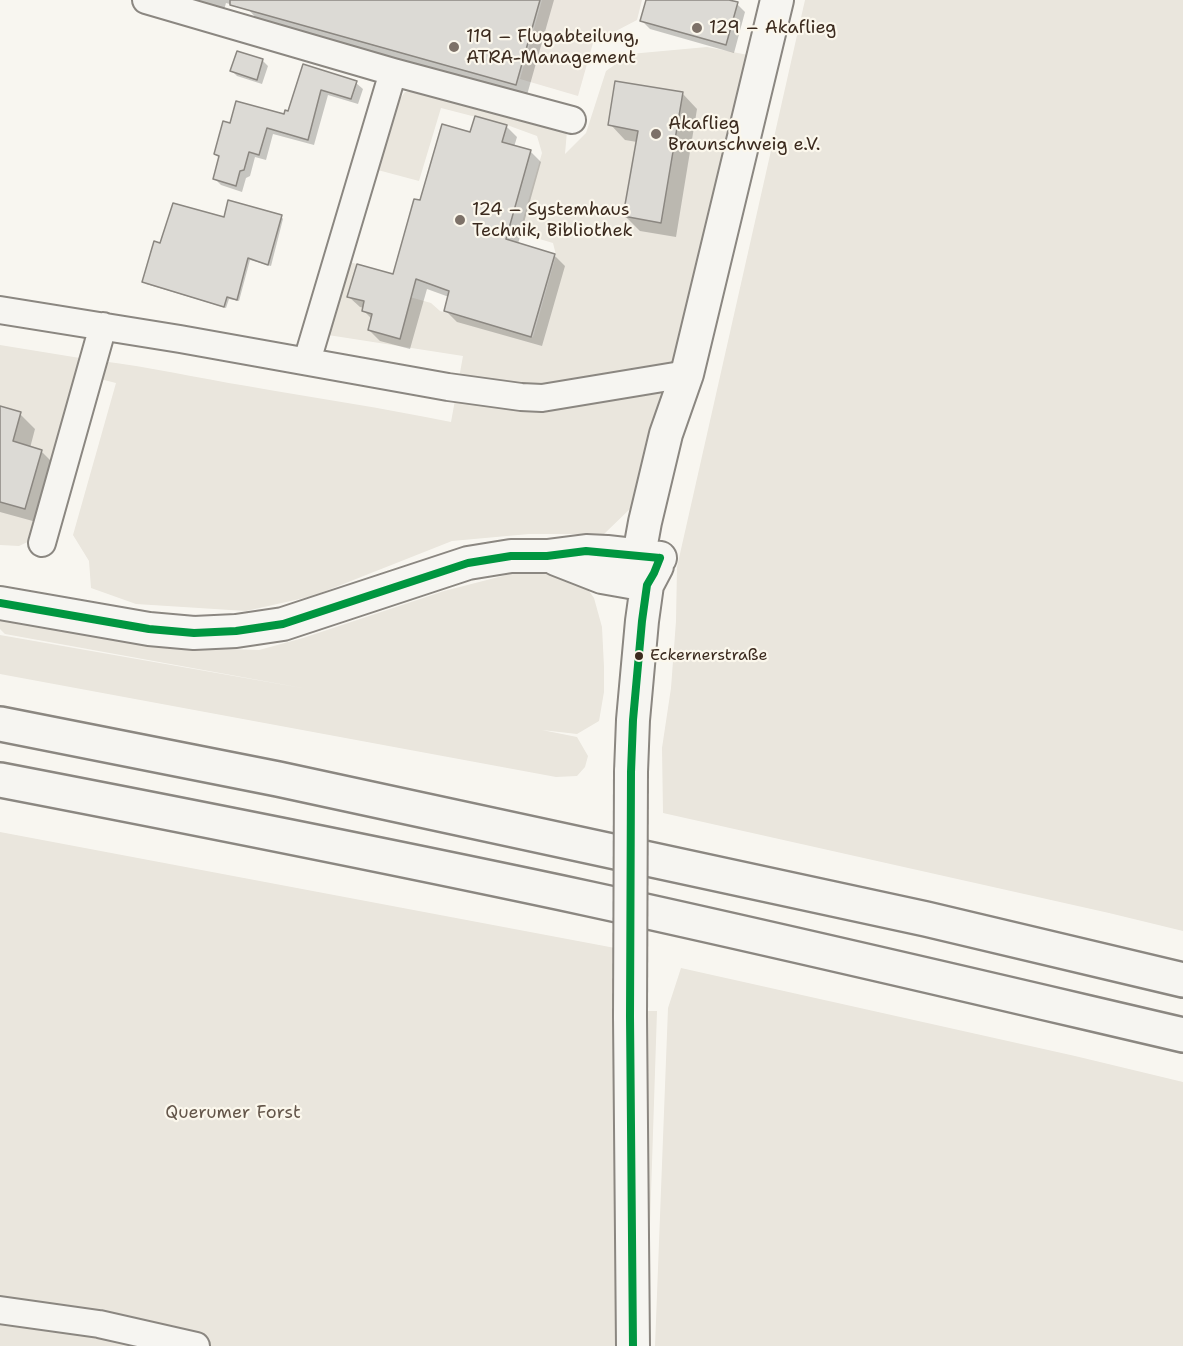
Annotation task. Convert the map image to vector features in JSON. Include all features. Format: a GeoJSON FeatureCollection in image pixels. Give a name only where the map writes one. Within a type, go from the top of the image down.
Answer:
{"type":"FeatureCollection","features":[{"type":"Feature","properties":{"kind":"highway"},"geometry":{"type":"LineString","coordinates":[[0,724],[278,779],[880,909],[1183,980]]}},
{"type":"Feature","properties":{"kind":"highway"},"geometry":{"type":"LineString","coordinates":[[0,780],[269,832],[591,899],[1183,1035]]}},
{"type":"Feature","properties":{"kind":"main road"},"geometry":{"type":"LineString","coordinates":[[633,1346],[630,1016],[631,772],[642,621],[648,566],[681,435],[687,374],[777,0]]}},
{"type":"Feature","properties":{"kind":"main road"},"geometry":{"type":"LineString","coordinates":[[0,603],[149,629],[194,633],[236,631],[283,624],[468,563],[511,556],[547,556],[602,577],[648,566]]}},
{"type":"Feature","properties":{"kind":"lane"},"geometry":{"type":"LineString","coordinates":[[146,0],[393,72],[572,120]]}},
{"type":"Feature","properties":{"kind":"lane"},"geometry":{"type":"LineString","coordinates":[[307,361],[393,72]]}},
{"type":"Feature","properties":{"kind":"lane"},"geometry":{"type":"LineString","coordinates":[[0,310],[448,387],[532,398],[687,374]]}},
{"type":"Feature","properties":{"kind":"lane"},"geometry":{"type":"LineString","coordinates":[[42,543],[103,326]]}},
{"type":"Feature","properties":{"kind":"lane"},"geometry":{"type":"LineString","coordinates":[[0,1310],[99,1324],[196,1346]]}},
{"type":"Feature","properties":{"kind":"shaded area"},"geometry":{"type":"Polygon","coordinates":[[[542,0],[642,0],[637,20],[593,43],[578,96],[520,79],[542,0]]]}},
{"type":"Feature","properties":{"kind":"green space"},"geometry":{"type":"Polygon","coordinates":[[[805,0],[1183,0],[1183,931],[663,813],[662,748],[671,688],[677,567],[805,0]]]}},
{"type":"Feature","properties":{"kind":"green space"},"geometry":{"type":"Polygon","coordinates":[[[707,47],[748,55],[648,478],[632,507],[604,534],[529,534],[452,541],[313,596],[246,611],[136,604],[91,588],[89,561],[73,535],[116,383],[96,378],[101,361],[451,422],[463,356],[328,335],[346,261],[400,276],[396,293],[431,303],[440,311],[533,337],[556,255],[553,243],[519,233],[542,153],[537,136],[507,125],[441,108],[419,181],[374,169],[388,115],[405,92],[426,90],[567,131],[565,154],[586,133],[606,71],[630,54],[707,47]]]}},
{"type":"Feature","properties":{"kind":"green space"},"geometry":{"type":"Polygon","coordinates":[[[0,345],[86,359],[36,538],[19,546],[0,545],[0,345]]]}},
{"type":"Feature","properties":{"kind":"green space"},"geometry":{"type":"Polygon","coordinates":[[[522,571],[548,571],[581,580],[594,598],[602,627],[604,692],[599,721],[577,734],[542,730],[577,737],[588,756],[585,767],[577,776],[556,777],[0,674],[0,635],[308,689],[5,634],[0,629],[0,618],[201,648],[259,650],[303,638],[444,591],[522,571]]]}},
{"type":"Feature","properties":{"kind":"green space","name":"Querumer Forst"},"geometry":{"type":"Polygon","coordinates":[[[0,832],[615,948],[616,1011],[657,1011],[646,1346],[0,1346],[0,832]]]}},
{"type":"Feature","properties":{"kind":"green space"},"geometry":{"type":"Polygon","coordinates":[[[681,968],[1183,1082],[1183,1346],[655,1346],[668,1008],[681,968]]]}},
{"type":"Feature","properties":{"kind":"building","name":"119 – Flugabteilung, ATRA-Management"},"geometry":{"type":"Polygon","coordinates":[[[230,0],[540,0],[516,85],[230,5],[230,0]]]}},
{"type":"Feature","properties":{"kind":"building","name":"129 – Akaflieg"},"geometry":{"type":"Polygon","coordinates":[[[646,0],[729,0],[738,2],[726,45],[640,21],[646,0]]]}},
{"type":"Feature","properties":{"kind":"building"},"geometry":{"type":"Polygon","coordinates":[[[237,51],[263,59],[257,80],[230,71],[237,51]]]}},
{"type":"Feature","properties":{"kind":"building"},"geometry":{"type":"Polygon","coordinates":[[[303,64],[357,81],[351,99],[321,90],[308,140],[267,128],[259,155],[249,152],[236,186],[213,179],[219,156],[214,154],[223,121],[230,123],[236,101],[284,114],[285,110],[288,111],[303,64]]]}},
{"type":"Feature","properties":{"kind":"building","name":"Akaflieg Braunschweig e.V."},"geometry":{"type":"Polygon","coordinates":[[[615,81],[683,92],[661,223],[623,216],[638,131],[608,125],[615,81]]]}},
{"type":"Feature","properties":{"kind":"building","name":"124 – Systemhaus Technik, Bibliothek"},"geometry":{"type":"Polygon","coordinates":[[[475,116],[507,125],[502,142],[531,150],[506,239],[555,254],[531,337],[444,311],[449,291],[416,279],[400,339],[368,330],[372,314],[362,311],[364,301],[347,297],[357,264],[393,274],[414,199],[420,200],[442,124],[470,132],[475,116]]]}},
{"type":"Feature","properties":{"kind":"building"},"geometry":{"type":"Polygon","coordinates":[[[228,200],[282,215],[268,265],[248,258],[237,300],[227,297],[224,307],[142,282],[154,241],[160,243],[173,203],[224,217],[228,200]]]}},
{"type":"Feature","properties":{"kind":"building"},"geometry":{"type":"Polygon","coordinates":[[[0,406],[21,412],[13,441],[42,450],[25,509],[0,502],[0,406]]]}},
{"type":"Feature","properties":{"kind":"transit line"},"geometry":{"type":"LineString","coordinates":[[0,603],[149,629],[194,633],[236,631],[283,624],[468,563],[511,556],[547,556],[586,551],[660,558]]}},
{"type":"Feature","properties":{"kind":"transit line"},"geometry":{"type":"LineString","coordinates":[[633,1346],[630,1016],[631,772],[642,621],[647,585],[660,558]]}},
{"type":"Feature","properties":{"kind":"place","name":"129 – Akaflieg"},"geometry":{"type":"Point","coordinates":[697,28]}},
{"type":"Feature","properties":{"kind":"place","name":"119 – Flugabteilung, ATRA-Management"},"geometry":{"type":"Point","coordinates":[454,47]}},
{"type":"Feature","properties":{"kind":"place","name":"Akaflieg Braunschweig e.V."},"geometry":{"type":"Point","coordinates":[656,134]}},
{"type":"Feature","properties":{"kind":"place","name":"124 – Systemhaus Technik, Bibliothek"},"geometry":{"type":"Point","coordinates":[460,220]}},
{"type":"Feature","properties":{"kind":"place","name":"Eckernerstraße"},"geometry":{"type":"Point","coordinates":[639,656]}}]}
